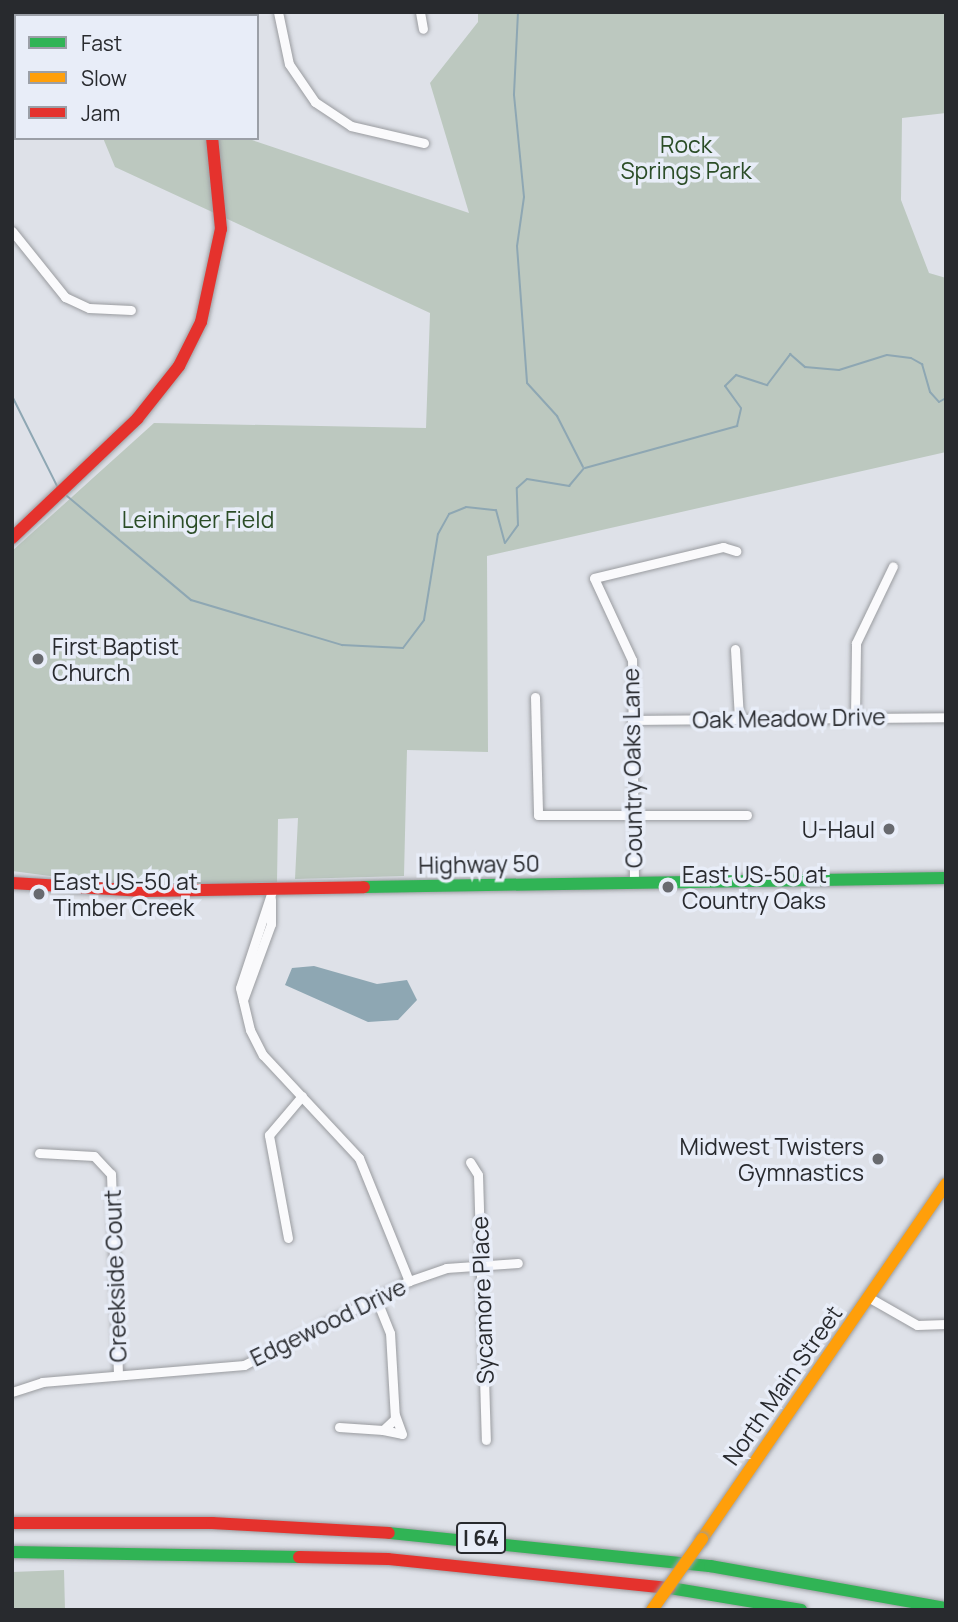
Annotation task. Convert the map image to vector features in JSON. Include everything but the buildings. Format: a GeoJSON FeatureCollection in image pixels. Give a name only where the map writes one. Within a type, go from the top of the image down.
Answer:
{"type":"FeatureCollection","features":[{"type":"Feature","properties":{"kind":"main road"},"geometry":{"type":"LineString","coordinates":[[12,538],[136,419],[179,366],[197,330],[219,250],[222,191],[212,140]]}},
{"type":"Feature","properties":{"kind":"main road","name":"Highway 50"},"geometry":{"type":"LineString","coordinates":[[12,883],[144,891],[272,893],[946,878]]}},
{"type":"Feature","properties":{"kind":"main road","name":"North Main Street"},"geometry":{"type":"LineString","coordinates":[[652,1610],[946,1184]]}},
{"type":"Feature","properties":{"kind":"main road","name":"I 64"},"geometry":{"type":"LineString","coordinates":[[12,1523],[212,1523],[466,1537],[710,1566],[946,1608]]}},
{"type":"Feature","properties":{"kind":"main road"},"geometry":{"type":"LineString","coordinates":[[12,1559],[65,1551]]}},
{"type":"Feature","properties":{"kind":"main road","name":"I 64"},"geometry":{"type":"LineString","coordinates":[[12,1552],[388,1559],[655,1586],[801,1610]]}},
{"type":"Feature","properties":{"kind":"street"},"geometry":{"type":"LineString","coordinates":[[278,12],[289,64],[315,102],[351,126],[424,143]]}},
{"type":"Feature","properties":{"kind":"street"},"geometry":{"type":"LineString","coordinates":[[420,12],[423,29]]}},
{"type":"Feature","properties":{"kind":"street"},"geometry":{"type":"LineString","coordinates":[[12,231],[65,296],[89,308],[131,310]]}},
{"type":"Feature","properties":{"kind":"street","name":"Country Oaks Lane"},"geometry":{"type":"LineString","coordinates":[[634,883],[632,660],[594,578],[723,547],[736,551]]}},
{"type":"Feature","properties":{"kind":"street"},"geometry":{"type":"LineString","coordinates":[[855,717],[856,643],[892,566]]}},
{"type":"Feature","properties":{"kind":"street"},"geometry":{"type":"LineString","coordinates":[[735,649],[739,718]]}},
{"type":"Feature","properties":{"kind":"street"},"geometry":{"type":"LineString","coordinates":[[535,697],[538,815],[747,815]]}},
{"type":"Feature","properties":{"kind":"street","name":"Oak Meadow Drive"},"geometry":{"type":"LineString","coordinates":[[632,720],[946,717]]}},
{"type":"Feature","properties":{"kind":"street"},"geometry":{"type":"LineString","coordinates":[[272,893],[243,974],[243,1000],[263,1055],[359,1158],[409,1281]]}},
{"type":"Feature","properties":{"kind":"street"},"geometry":{"type":"LineString","coordinates":[[288,1238],[269,1135],[302,1096]]}},
{"type":"Feature","properties":{"kind":"street","name":"Creekside Court"},"geometry":{"type":"LineString","coordinates":[[39,1153],[94,1156],[111,1174],[118,1374]]}},
{"type":"Feature","properties":{"kind":"street","name":"Sycamore Place"},"geometry":{"type":"LineString","coordinates":[[470,1162],[478,1175],[486,1440]]}},
{"type":"Feature","properties":{"kind":"street","name":"Edgewood Drive"},"geometry":{"type":"LineString","coordinates":[[12,1392],[118,1374],[244,1365],[409,1281],[481,1264],[518,1263]]}},
{"type":"Feature","properties":{"kind":"street"},"geometry":{"type":"LineString","coordinates":[[868,1297],[917,1325],[946,1324]]}},
{"type":"Feature","properties":{"kind":"street"},"geometry":{"type":"LineString","coordinates":[[339,1427],[402,1434],[395,1415],[390,1334],[376,1299]]}},
{"type":"Feature","properties":{"kind":"street"},"geometry":{"type":"LineString","coordinates":[[383,1430],[395,1415]]}},
{"type":"Feature","properties":{"kind":"green space"},"geometry":{"type":"Polygon","coordinates":[[[478,12],[946,12],[946,113],[902,118],[901,200],[929,273],[946,278],[946,452],[487,556],[488,752],[407,750],[404,876],[295,879],[298,818],[278,819],[277,882],[134,887],[12,871],[12,551],[154,423],[426,428],[430,313],[115,167],[104,140],[252,140],[469,213],[430,83],[478,22],[478,12]]]}},
{"type":"Feature","properties":{"kind":"green space"},"geometry":{"type":"Polygon","coordinates":[[[64,1570],[65,1610],[12,1610],[12,1572],[64,1570]]]}},
{"type":"Feature","properties":{"kind":"water"},"geometry":{"type":"Polygon","coordinates":[[[314,966],[377,984],[407,980],[417,1000],[398,1020],[368,1022],[285,985],[292,968],[314,966]]]}},
{"type":"Feature","properties":{"kind":"waterway"},"geometry":{"type":"LineString","coordinates":[[518,12],[514,95],[524,197],[517,246],[527,383],[557,416],[583,467]]}},
{"type":"Feature","properties":{"kind":"waterway"},"geometry":{"type":"LineString","coordinates":[[585,468],[737,426],[741,408],[725,386],[736,375],[767,385],[790,354],[805,367],[839,370],[887,355],[911,358],[922,364],[930,392],[939,402],[946,398]]}},
{"type":"Feature","properties":{"kind":"waterway"},"geometry":{"type":"LineString","coordinates":[[12,396],[58,488]]}},
{"type":"Feature","properties":{"kind":"waterway"},"geometry":{"type":"LineString","coordinates":[[67,496],[191,600],[342,645],[403,648],[424,620],[438,534],[449,514],[466,507],[496,510],[505,543],[518,525],[517,488],[527,479],[569,486],[584,468]]}},
{"type":"Feature","properties":{"kind":"traffic: fast"},"geometry":{"type":"LineString","coordinates":[[364,887],[946,878]]}},
{"type":"Feature","properties":{"kind":"traffic: fast"},"geometry":{"type":"LineString","coordinates":[[389,1533],[710,1566],[946,1608]]}},
{"type":"Feature","properties":{"kind":"traffic: fast"},"geometry":{"type":"LineString","coordinates":[[12,1552],[299,1557]]}},
{"type":"Feature","properties":{"kind":"traffic: fast"},"geometry":{"type":"LineString","coordinates":[[670,1588],[801,1610]]}},
{"type":"Feature","properties":{"kind":"traffic: slow"},"geometry":{"type":"LineString","coordinates":[[702,1539],[946,1184]]}},
{"type":"Feature","properties":{"kind":"traffic: slow"},"geometry":{"type":"LineString","coordinates":[[652,1610],[702,1539]]}},
{"type":"Feature","properties":{"kind":"traffic: jam"},"geometry":{"type":"LineString","coordinates":[[12,538],[137,419],[179,366],[201,322],[221,229],[212,140]]}},
{"type":"Feature","properties":{"kind":"traffic: jam"},"geometry":{"type":"LineString","coordinates":[[12,883],[144,891],[364,887]]}},
{"type":"Feature","properties":{"kind":"traffic: jam"},"geometry":{"type":"LineString","coordinates":[[12,1523],[212,1523],[389,1533]]}},
{"type":"Feature","properties":{"kind":"traffic: jam"},"geometry":{"type":"LineString","coordinates":[[299,1557],[388,1559],[670,1588]]}},
{"type":"Feature","properties":{"kind":"place","name":"First Baptist Church"},"geometry":{"type":"Point","coordinates":[38,659]}},
{"type":"Feature","properties":{"kind":"place","name":"U-Haul"},"geometry":{"type":"Point","coordinates":[889,829]}},
{"type":"Feature","properties":{"kind":"place","name":"East US-50 at Country Oaks"},"geometry":{"type":"Point","coordinates":[668,887]}},
{"type":"Feature","properties":{"kind":"place","name":"East US-50 at Timber Creek"},"geometry":{"type":"Point","coordinates":[39,894]}},
{"type":"Feature","properties":{"kind":"place","name":"Midwest Twisters Gymnastics"},"geometry":{"type":"Point","coordinates":[878,1159]}},
{"type":"Feature","properties":{"kind":"park label","name":"Rock Springs Park"},"geometry":{"type":"Point","coordinates":[686,157]}},
{"type":"Feature","properties":{"kind":"park label","name":"Leininger Field"},"geometry":{"type":"Point","coordinates":[198,519]}}]}
